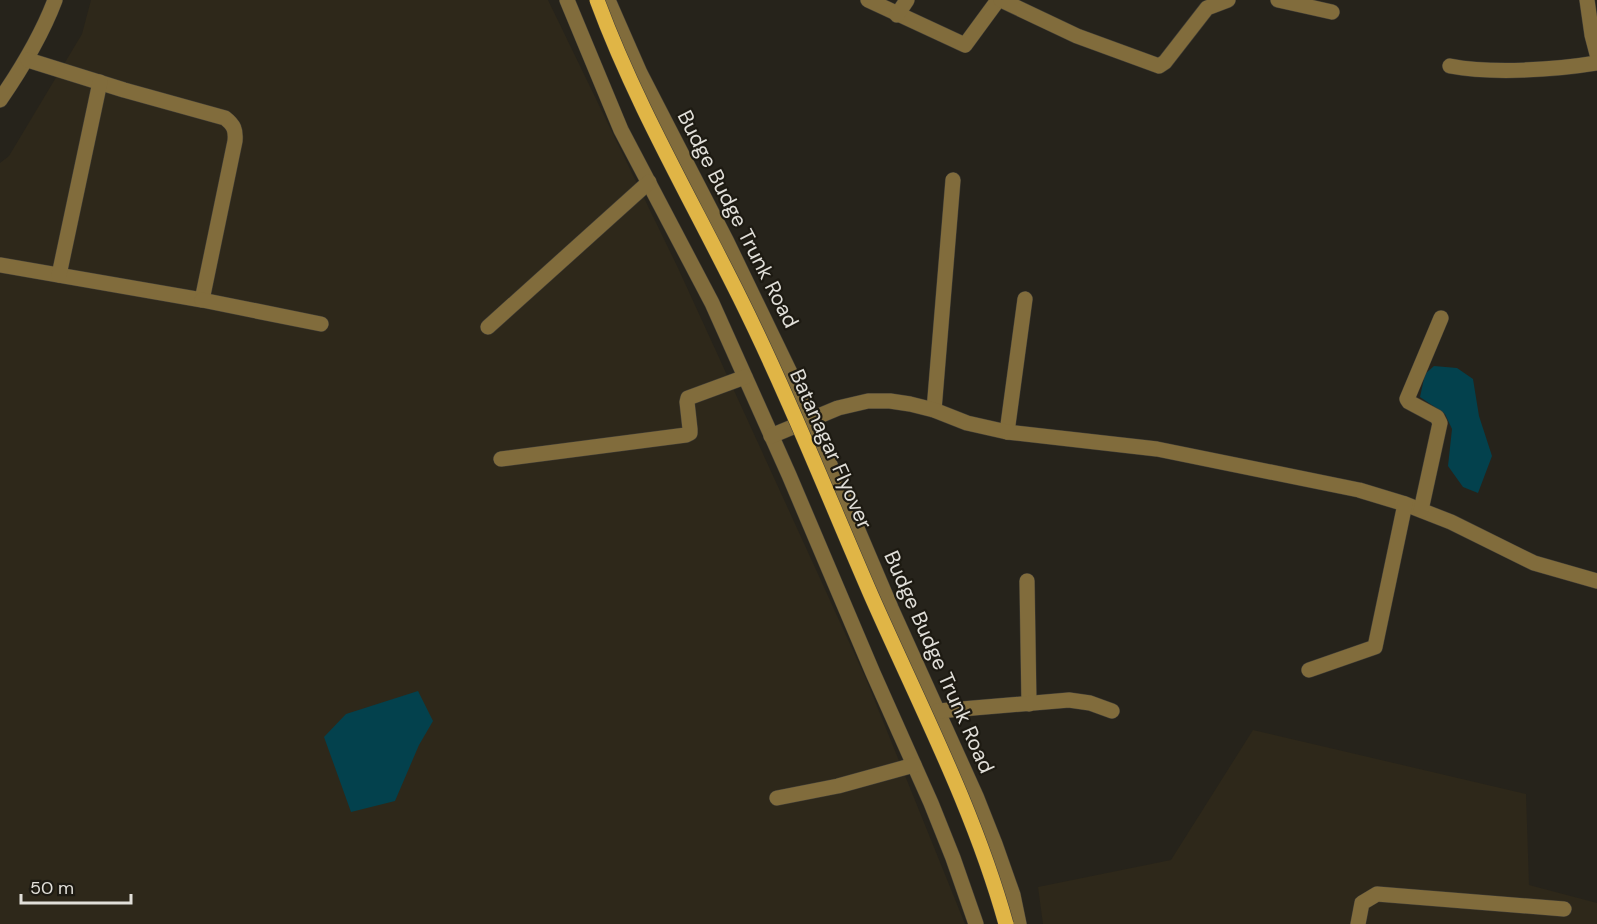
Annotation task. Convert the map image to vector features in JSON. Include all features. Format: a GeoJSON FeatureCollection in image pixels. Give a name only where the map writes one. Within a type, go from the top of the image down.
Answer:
{"type":"FeatureCollection","features":[{"type":"Feature","properties":{"kind":"main road","name":"Batanagar Flyover"},"geometry":{"type":"LineString","coordinates":[[597,0],[657,135],[770,361],[872,596],[948,763],[992,873],[1006,924]]}},
{"type":"Feature","properties":{"kind":"street"},"geometry":{"type":"LineString","coordinates":[[0,100],[28,60],[44,30],[55,0]]}},
{"type":"Feature","properties":{"kind":"street"},"geometry":{"type":"LineString","coordinates":[[567,0],[621,130],[712,303],[745,377],[914,765],[953,858],[976,924]]}},
{"type":"Feature","properties":{"kind":"street","name":"Budge Budge Trunk Road"},"geometry":{"type":"LineString","coordinates":[[608,0],[639,73],[761,310],[810,419],[995,844],[1013,895],[1019,924]]}},
{"type":"Feature","properties":{"kind":"street"},"geometry":{"type":"LineString","coordinates":[[868,0],[965,45],[1000,0],[1077,36],[1159,66],[1165,62],[1207,8],[1228,0]]}},
{"type":"Feature","properties":{"kind":"street"},"geometry":{"type":"LineString","coordinates":[[897,15],[907,0]]}},
{"type":"Feature","properties":{"kind":"street"},"geometry":{"type":"LineString","coordinates":[[1278,0],[1301,2],[1332,12]]}},
{"type":"Feature","properties":{"kind":"street"},"geometry":{"type":"LineString","coordinates":[[1587,0],[1597,54]]}},
{"type":"Feature","properties":{"kind":"street"},"geometry":{"type":"LineString","coordinates":[[28,60],[225,118],[232,124],[235,141],[202,300]]}},
{"type":"Feature","properties":{"kind":"street"},"geometry":{"type":"LineString","coordinates":[[1450,66],[1481,70],[1568,68],[1597,63]]}},
{"type":"Feature","properties":{"kind":"street"},"geometry":{"type":"LineString","coordinates":[[59,275],[100,82]]}},
{"type":"Feature","properties":{"kind":"street"},"geometry":{"type":"LineString","coordinates":[[934,410],[953,180]]}},
{"type":"Feature","properties":{"kind":"street"},"geometry":{"type":"LineString","coordinates":[[488,327],[649,182]]}},
{"type":"Feature","properties":{"kind":"street"},"geometry":{"type":"LineString","coordinates":[[0,265],[202,300],[321,324]]}},
{"type":"Feature","properties":{"kind":"street"},"geometry":{"type":"LineString","coordinates":[[1006,432],[1025,299]]}},
{"type":"Feature","properties":{"kind":"street"},"geometry":{"type":"LineString","coordinates":[[1421,510],[1440,423],[1437,417],[1407,399],[1441,318]]}},
{"type":"Feature","properties":{"kind":"street"},"geometry":{"type":"LineString","coordinates":[[501,459],[686,435],[690,433],[688,398],[745,377]]}},
{"type":"Feature","properties":{"kind":"street"},"geometry":{"type":"LineString","coordinates":[[771,436],[838,408],[868,401],[890,400],[934,410],[967,423],[1006,432],[1157,449],[1359,490],[1405,504],[1451,522],[1534,563],[1597,581]]}},
{"type":"Feature","properties":{"kind":"street"},"geometry":{"type":"LineString","coordinates":[[1309,670],[1375,647],[1405,504]]}},
{"type":"Feature","properties":{"kind":"street"},"geometry":{"type":"LineString","coordinates":[[1027,581],[1029,704]]}},
{"type":"Feature","properties":{"kind":"street"},"geometry":{"type":"LineString","coordinates":[[940,716],[1069,700],[1090,703],[1112,711]]}},
{"type":"Feature","properties":{"kind":"street"},"geometry":{"type":"LineString","coordinates":[[940,716],[1058,708]]}},
{"type":"Feature","properties":{"kind":"street"},"geometry":{"type":"LineString","coordinates":[[777,798],[838,786],[914,765]]}},
{"type":"Feature","properties":{"kind":"street"},"geometry":{"type":"LineString","coordinates":[[1358,924],[1362,903],[1377,894],[1564,909]]}},
{"type":"Feature","properties":{"kind":"shaded area"},"geometry":{"type":"Polygon","coordinates":[[[91,0],[548,0],[678,268],[866,679],[965,924],[0,924],[0,163],[9,156],[82,34],[91,0]]]}},
{"type":"Feature","properties":{"kind":"shaded area"},"geometry":{"type":"Polygon","coordinates":[[[1253,730],[1526,794],[1529,885],[1597,903],[1597,924],[1043,924],[1038,887],[1171,860],[1253,730]]]}},
{"type":"Feature","properties":{"kind":"water"},"geometry":{"type":"Polygon","coordinates":[[[1434,366],[1457,368],[1473,379],[1479,416],[1492,456],[1478,493],[1463,487],[1448,466],[1452,429],[1445,414],[1420,397],[1425,374],[1434,366]]]}},
{"type":"Feature","properties":{"kind":"water"},"geometry":{"type":"Polygon","coordinates":[[[418,691],[433,721],[419,745],[395,801],[351,812],[324,737],[346,714],[418,691]]]}}]}
